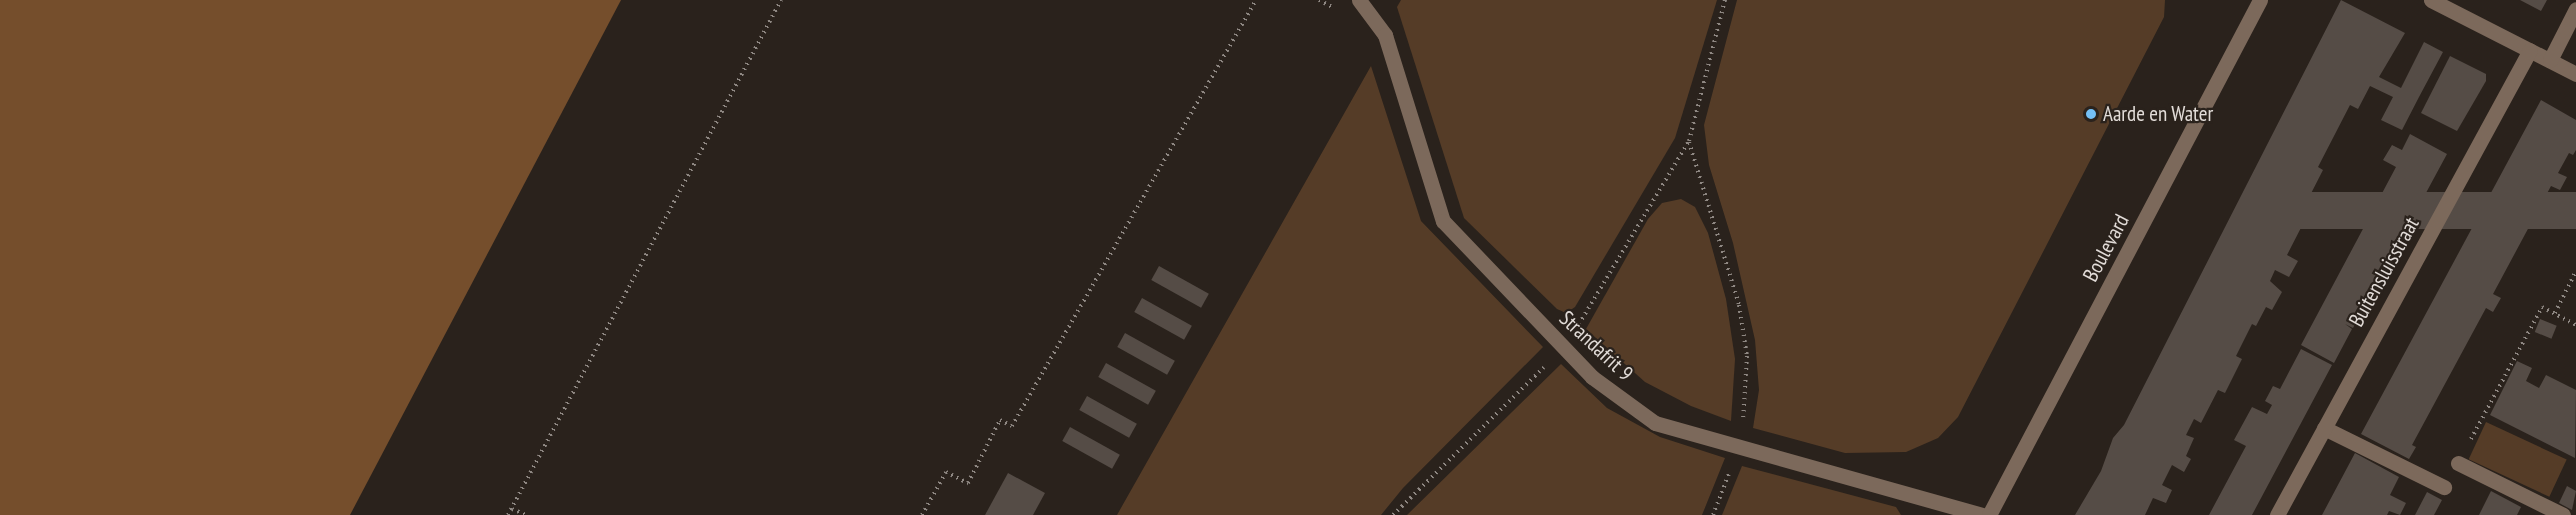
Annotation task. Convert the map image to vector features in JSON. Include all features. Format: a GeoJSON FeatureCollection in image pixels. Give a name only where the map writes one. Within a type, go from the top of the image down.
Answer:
{"type":"FeatureCollection","features":[{"type":"Feature","properties":{"kind":"street","name":"Strandafrit 9"},"geometry":{"type":"LineString","coordinates":[[1359,0],[1385,35],[1443,221],[1592,377],[1656,423],[1738,449],[1982,515]]}},
{"type":"Feature","properties":{"kind":"street","name":"Boulevard"},"geometry":{"type":"LineString","coordinates":[[1989,515],[2260,0]]}},
{"type":"Feature","properties":{"kind":"street"},"geometry":{"type":"LineString","coordinates":[[2431,0],[2576,74]]}},
{"type":"Feature","properties":{"kind":"street"},"geometry":{"type":"LineString","coordinates":[[2550,60],[2576,9]]}},
{"type":"Feature","properties":{"kind":"street","name":"Buitensluisstraat"},"geometry":{"type":"LineString","coordinates":[[2277,515],[2530,50]]}},
{"type":"Feature","properties":{"kind":"street"},"geometry":{"type":"LineString","coordinates":[[2324,428],[2444,487]]}},
{"type":"Feature","properties":{"kind":"street"},"geometry":{"type":"LineString","coordinates":[[2458,463],[2563,515]]}},
{"type":"Feature","properties":{"kind":"path"},"geometry":{"type":"LineString","coordinates":[[508,515],[781,0]]}},
{"type":"Feature","properties":{"kind":"path"},"geometry":{"type":"LineString","coordinates":[[922,515],[946,472],[968,483],[1000,420],[1012,426],[1256,0]]}},
{"type":"Feature","properties":{"kind":"path"},"geometry":{"type":"LineString","coordinates":[[1713,515],[1738,449],[1746,403],[1747,356],[1739,304],[1689,141],[1725,0]]}},
{"type":"Feature","properties":{"kind":"path"},"geometry":{"type":"LineString","coordinates":[[2555,314],[2576,271]]}},
{"type":"Feature","properties":{"kind":"path"},"geometry":{"type":"LineString","coordinates":[[2458,463],[2542,307],[2576,325]]}},
{"type":"Feature","properties":{"kind":"path"},"geometry":{"type":"LineString","coordinates":[[512,509],[526,515]]}},
{"type":"Feature","properties":{"kind":"shaded area"},"geometry":{"type":"Polygon","coordinates":[[[0,0],[621,0],[350,515],[0,515],[0,0]]]}},
{"type":"Feature","properties":{"kind":"shaded area"},"geometry":{"type":"Polygon","coordinates":[[[1401,0],[1717,0],[1675,138],[1575,307],[1566,313],[1557,309],[1464,218],[1397,7],[1401,0]]]}},
{"type":"Feature","properties":{"kind":"shaded area"},"geometry":{"type":"Polygon","coordinates":[[[1737,0],[2165,0],[2164,17],[1958,417],[1938,438],[1906,452],[1845,453],[1753,428],[1759,390],[1755,340],[1733,243],[1709,165],[1704,125],[1737,0]]]}},
{"type":"Feature","properties":{"kind":"shaded area"},"geometry":{"type":"Polygon","coordinates":[[[1371,66],[1421,221],[1543,347],[1403,488],[1381,515],[1117,515],[1371,66]]]}},
{"type":"Feature","properties":{"kind":"shaded area"},"geometry":{"type":"Polygon","coordinates":[[[1681,199],[1695,207],[1708,233],[1726,299],[1735,359],[1731,421],[1691,406],[1645,382],[1586,329],[1648,219],[1662,203],[1681,199]]]}},
{"type":"Feature","properties":{"kind":"shaded area"},"geometry":{"type":"Polygon","coordinates":[[[1561,364],[1607,408],[1660,437],[1725,458],[1702,515],[1407,515],[1561,364]]]}},
{"type":"Feature","properties":{"kind":"shaded area"},"geometry":{"type":"Polygon","coordinates":[[[2486,422],[2567,460],[2549,497],[2469,459],[2486,422]]]}},
{"type":"Feature","properties":{"kind":"shaded area"},"geometry":{"type":"Polygon","coordinates":[[[1742,466],[1896,507],[1901,515],[1722,515],[1742,466]]]}},
{"type":"Feature","properties":{"kind":"building"},"geometry":{"type":"Polygon","coordinates":[[[2341,0],[2405,33],[2379,77],[2401,88],[2424,42],[2443,52],[2402,130],[2381,120],[2393,97],[2370,86],[2358,109],[2350,105],[2318,167],[2323,170],[2300,215],[2306,218],[2287,255],[2298,261],[2289,277],[2275,270],[2270,281],[2282,292],[2272,310],[2266,307],[2256,326],[2252,324],[2236,356],[2242,359],[2225,393],[2218,390],[2201,423],[2194,419],[2186,435],[2194,438],[2186,456],[2191,459],[2184,472],[2172,465],[2162,485],[2172,490],[2166,503],[2153,498],[2145,515],[2075,515],[2101,471],[2113,438],[2124,425],[2341,0]]]}},
{"type":"Feature","properties":{"kind":"building"},"geometry":{"type":"Polygon","coordinates":[[[2520,0],[2547,0],[2541,11],[2520,0]]]}},
{"type":"Feature","properties":{"kind":"building"},"geometry":{"type":"Polygon","coordinates":[[[2450,56],[2486,74],[2486,81],[2457,131],[2421,113],[2450,56]]]}},
{"type":"Feature","properties":{"kind":"building"},"geometry":{"type":"Polygon","coordinates":[[[2541,100],[2576,120],[2576,150],[2573,155],[2569,153],[2558,173],[2567,177],[2560,190],[2551,186],[2493,294],[2501,298],[2493,312],[2486,308],[2412,445],[2416,447],[2409,459],[2361,434],[2541,100]]]}},
{"type":"Feature","properties":{"kind":"building"},"geometry":{"type":"Polygon","coordinates":[[[2410,134],[2447,154],[2353,328],[2345,324],[2352,329],[2334,363],[2301,345],[2396,167],[2383,160],[2392,145],[2402,150],[2410,134]]]}},
{"type":"Feature","properties":{"kind":"building"},"geometry":{"type":"Polygon","coordinates":[[[2261,192],[2576,192],[2576,229],[2261,229],[2261,192]]]}},
{"type":"Feature","properties":{"kind":"building"},"geometry":{"type":"Polygon","coordinates":[[[1159,266],[1209,294],[1201,308],[1151,280],[1159,266]]]}},
{"type":"Feature","properties":{"kind":"building"},"geometry":{"type":"Polygon","coordinates":[[[1142,298],[1192,326],[1184,340],[1134,312],[1142,298]]]}},
{"type":"Feature","properties":{"kind":"building"},"geometry":{"type":"Polygon","coordinates":[[[2540,319],[2557,326],[2551,339],[2535,332],[2540,319]]]}},
{"type":"Feature","properties":{"kind":"building"},"geometry":{"type":"Polygon","coordinates":[[[1125,333],[1175,361],[1167,375],[1117,347],[1125,333]]]}},
{"type":"Feature","properties":{"kind":"building"},"geometry":{"type":"Polygon","coordinates":[[[2301,349],[2332,365],[2252,515],[2209,515],[2246,446],[2234,440],[2252,407],[2267,414],[2272,405],[2265,401],[2273,386],[2280,389],[2301,349]]]}},
{"type":"Feature","properties":{"kind":"building"},"geometry":{"type":"Polygon","coordinates":[[[2517,361],[2532,368],[2526,381],[2539,388],[2546,375],[2576,390],[2575,458],[2490,415],[2517,361]]]}},
{"type":"Feature","properties":{"kind":"building"},"geometry":{"type":"Polygon","coordinates":[[[1106,363],[1156,391],[1148,405],[1098,377],[1106,363]]]}},
{"type":"Feature","properties":{"kind":"building"},"geometry":{"type":"Polygon","coordinates":[[[1087,396],[1137,424],[1129,438],[1079,410],[1087,396]]]}},
{"type":"Feature","properties":{"kind":"building"},"geometry":{"type":"Polygon","coordinates":[[[1070,427],[1120,455],[1112,469],[1062,441],[1070,427]]]}},
{"type":"Feature","properties":{"kind":"building"},"geometry":{"type":"Polygon","coordinates":[[[2355,453],[2399,477],[2390,495],[2406,503],[2400,515],[2389,511],[2387,515],[2322,515],[2355,453]]]}},
{"type":"Feature","properties":{"kind":"building"},"geometry":{"type":"Polygon","coordinates":[[[1008,473],[1045,493],[1033,515],[985,515],[1008,473]]]}},
{"type":"Feature","properties":{"kind":"building"},"geometry":{"type":"Polygon","coordinates":[[[2567,486],[2576,491],[2572,510],[2559,503],[2567,486]]]}},
{"type":"Feature","properties":{"kind":"building"},"geometry":{"type":"Polygon","coordinates":[[[2491,491],[2521,507],[2517,515],[2479,515],[2491,491]]]}},
{"type":"Feature","properties":{"kind":"building"},"geometry":{"type":"Polygon","coordinates":[[[2427,492],[2442,500],[2434,515],[2415,515],[2427,492]]]}},
{"type":"Feature","properties":{"kind":"place","name":"Aarde en Water"},"geometry":{"type":"Point","coordinates":[2091,114]}}]}
